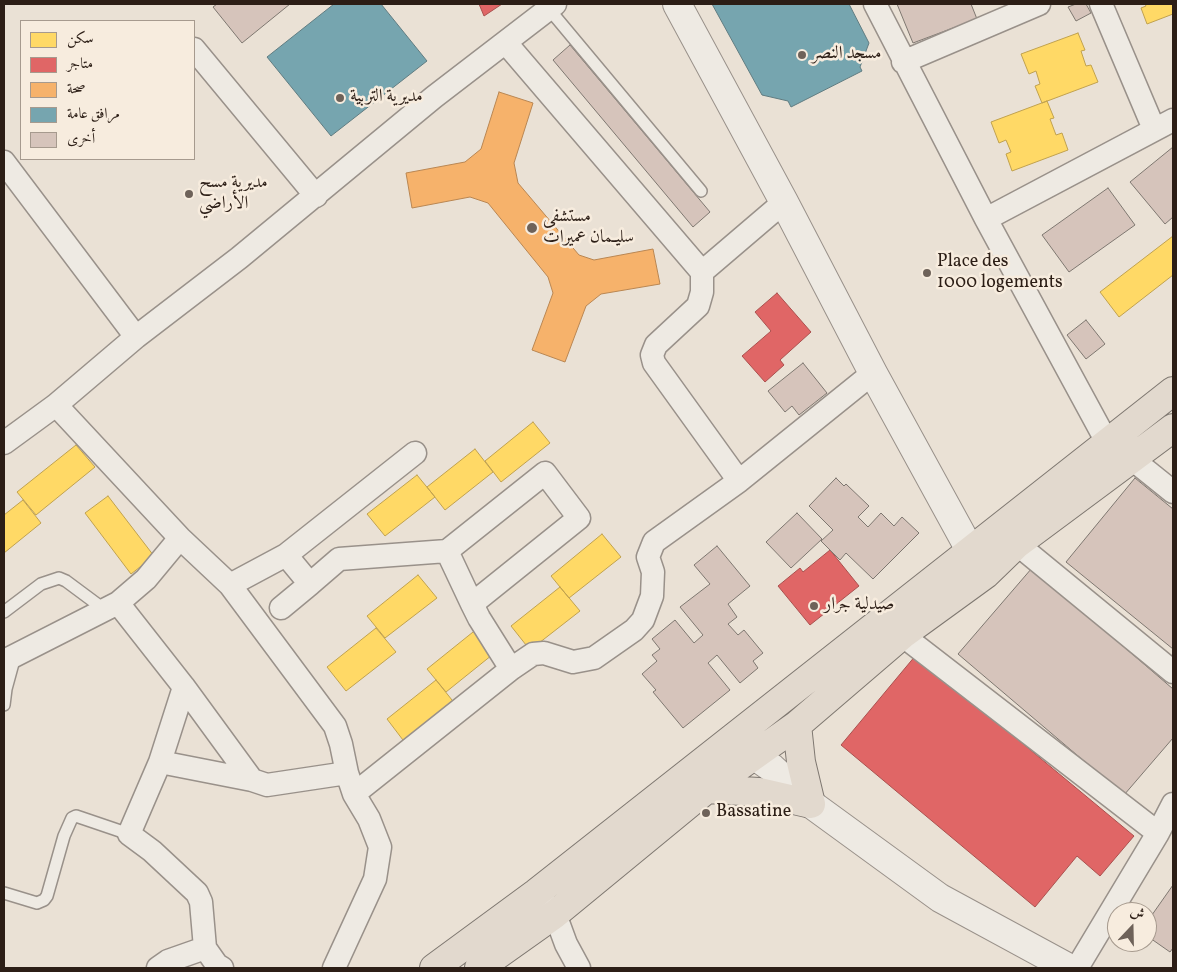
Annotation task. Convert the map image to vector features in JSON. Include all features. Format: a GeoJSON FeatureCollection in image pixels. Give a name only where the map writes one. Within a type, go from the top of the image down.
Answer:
{"type":"FeatureCollection","features":[{"type":"Feature","properties":{"kind":"main road"},"geometry":{"type":"LineString","coordinates":[[434,968],[536,893],[1173,391]]}},
{"type":"Feature","properties":{"kind":"main road"},"geometry":{"type":"LineString","coordinates":[[479,968],[555,914],[707,789],[797,725],[902,636],[986,574],[1017,544],[1173,428]]}},
{"type":"Feature","properties":{"kind":"main road"},"geometry":{"type":"LineString","coordinates":[[707,789],[759,792],[811,804],[801,762],[797,725]]}},
{"type":"Feature","properties":{"kind":"street"},"geometry":{"type":"LineString","coordinates":[[677,4],[784,202],[873,373],[970,550],[986,574]]}},
{"type":"Feature","properties":{"kind":"street"},"geometry":{"type":"LineString","coordinates":[[875,4],[986,219],[1108,444],[1132,459],[1173,492]]}},
{"type":"Feature","properties":{"kind":"street"},"geometry":{"type":"LineString","coordinates":[[904,62],[1039,4]]}},
{"type":"Feature","properties":{"kind":"street"},"geometry":{"type":"LineString","coordinates":[[986,219],[1164,124],[1101,4]]}},
{"type":"Feature","properties":{"kind":"street"},"geometry":{"type":"LineString","coordinates":[[4,444],[56,405],[136,337],[239,258],[434,98],[552,6]]}},
{"type":"Feature","properties":{"kind":"street"},"geometry":{"type":"LineString","coordinates":[[506,42],[702,272],[702,292],[698,306],[656,345],[652,355],[654,364],[739,481]]}},
{"type":"Feature","properties":{"kind":"street"},"geometry":{"type":"LineString","coordinates":[[195,50],[316,196]]}},
{"type":"Feature","properties":{"kind":"street"},"geometry":{"type":"LineString","coordinates":[[4,162],[136,337]]}},
{"type":"Feature","properties":{"kind":"street"},"geometry":{"type":"LineString","coordinates":[[702,272],[784,202]]}},
{"type":"Feature","properties":{"kind":"street"},"geometry":{"type":"LineString","coordinates":[[160,762],[252,780],[267,785],[350,783],[533,654],[544,654],[574,662],[594,658],[634,630],[643,620],[652,596],[653,572],[648,557],[654,542],[739,481],[873,373]]}},
{"type":"Feature","properties":{"kind":"street"},"geometry":{"type":"LineString","coordinates":[[56,405],[180,538],[230,585],[335,726],[350,783],[369,819],[380,847],[375,879],[334,968]]}},
{"type":"Feature","properties":{"kind":"street"},"geometry":{"type":"LineString","coordinates":[[230,585],[286,555],[415,453]]}},
{"type":"Feature","properties":{"kind":"street"},"geometry":{"type":"LineString","coordinates":[[281,608],[339,559],[447,551],[545,473],[579,518],[472,604]]}},
{"type":"Feature","properties":{"kind":"street"},"geometry":{"type":"LineString","coordinates":[[10,657],[111,606],[146,580],[180,538]]}},
{"type":"Feature","properties":{"kind":"street"},"geometry":{"type":"LineString","coordinates":[[1017,544],[1173,672]]}},
{"type":"Feature","properties":{"kind":"street"},"geometry":{"type":"LineString","coordinates":[[447,551],[479,618],[511,669]]}},
{"type":"Feature","properties":{"kind":"street"},"geometry":{"type":"LineString","coordinates":[[286,555],[310,584]]}},
{"type":"Feature","properties":{"kind":"street"},"geometry":{"type":"LineString","coordinates":[[111,606],[184,687],[252,780]]}},
{"type":"Feature","properties":{"kind":"street"},"geometry":{"type":"LineString","coordinates":[[902,636],[1158,833]]}},
{"type":"Feature","properties":{"kind":"street"},"geometry":{"type":"LineString","coordinates":[[184,687],[160,762],[129,834],[152,851],[197,894],[201,902],[205,948],[217,965],[222,968]]}},
{"type":"Feature","properties":{"kind":"street"},"geometry":{"type":"LineString","coordinates":[[735,735],[755,756],[772,768],[811,804],[940,898],[1068,968]]}},
{"type":"Feature","properties":{"kind":"street"},"geometry":{"type":"LineString","coordinates":[[1077,968],[1158,833],[1173,804]]}},
{"type":"Feature","properties":{"kind":"street"},"geometry":{"type":"LineString","coordinates":[[536,893],[555,914],[566,944],[579,968]]}},
{"type":"Feature","properties":{"kind":"street"},"geometry":{"type":"LineString","coordinates":[[158,968],[168,961],[205,948]]}},
{"type":"Feature","properties":{"kind":"lane"},"geometry":{"type":"LineString","coordinates":[[552,6],[701,191]]}},
{"type":"Feature","properties":{"kind":"lane"},"geometry":{"type":"LineString","coordinates":[[4,612],[41,584],[59,578],[111,606]]}},
{"type":"Feature","properties":{"kind":"lane"},"geometry":{"type":"LineString","coordinates":[[4,705],[10,657]]}},
{"type":"Feature","properties":{"kind":"lane"},"geometry":{"type":"LineString","coordinates":[[4,893],[37,903],[44,900],[47,896],[64,836],[72,818],[76,816],[129,834]]}},
{"type":"Feature","properties":{"kind":"building: سكن"},"geometry":{"type":"Polygon","coordinates":[[[1145,4],[1173,4],[1173,14],[1147,24],[1141,8],[1146,6],[1145,4]]]}},
{"type":"Feature","properties":{"kind":"building: سكن"},"geometry":{"type":"Polygon","coordinates":[[[1078,33],[1085,50],[1081,51],[1086,66],[1091,65],[1098,82],[1042,103],[1035,86],[1040,84],[1036,71],[1029,74],[1021,54],[1078,33]]]}},
{"type":"Feature","properties":{"kind":"building: سكن"},"geometry":{"type":"Polygon","coordinates":[[[1047,101],[1054,118],[1050,119],[1056,135],[1062,133],[1068,150],[1012,171],[1006,154],[1011,152],[1006,140],[999,143],[991,122],[1047,101]]]}},
{"type":"Feature","properties":{"kind":"building: سكن"},"geometry":{"type":"Polygon","coordinates":[[[1173,236],[1173,275],[1119,317],[1100,292],[1173,236]]]}},
{"type":"Feature","properties":{"kind":"building: سكن"},"geometry":{"type":"Polygon","coordinates":[[[533,422],[550,443],[501,482],[485,461],[533,422]]]}},
{"type":"Feature","properties":{"kind":"building: سكن"},"geometry":{"type":"Polygon","coordinates":[[[76,445],[95,467],[36,515],[17,492],[76,445]]]}},
{"type":"Feature","properties":{"kind":"building: سكن"},"geometry":{"type":"Polygon","coordinates":[[[475,449],[493,472],[445,510],[427,487],[475,449]]]}},
{"type":"Feature","properties":{"kind":"building: سكن"},"geometry":{"type":"Polygon","coordinates":[[[417,475],[435,497],[385,536],[367,514],[417,475]]]}},
{"type":"Feature","properties":{"kind":"building: سكن"},"geometry":{"type":"Polygon","coordinates":[[[108,496],[154,556],[131,574],[85,513],[108,496]]]}},
{"type":"Feature","properties":{"kind":"building: سكن"},"geometry":{"type":"Polygon","coordinates":[[[23,500],[41,523],[4,553],[4,515],[23,500]]]}},
{"type":"Feature","properties":{"kind":"building: سكن"},"geometry":{"type":"Polygon","coordinates":[[[602,534],[621,557],[569,598],[551,576],[602,534]]]}},
{"type":"Feature","properties":{"kind":"building: سكن"},"geometry":{"type":"Polygon","coordinates":[[[418,575],[437,598],[385,638],[367,616],[418,575]]]}},
{"type":"Feature","properties":{"kind":"building: سكن"},"geometry":{"type":"Polygon","coordinates":[[[560,587],[580,611],[530,650],[511,626],[560,587]]]}},
{"type":"Feature","properties":{"kind":"building: سكن"},"geometry":{"type":"Polygon","coordinates":[[[376,628],[396,652],[346,691],[327,667],[376,628]]]}},
{"type":"Feature","properties":{"kind":"building: سكن"},"geometry":{"type":"Polygon","coordinates":[[[478,628],[497,651],[446,692],[427,669],[478,628]]]}},
{"type":"Feature","properties":{"kind":"building: سكن"},"geometry":{"type":"Polygon","coordinates":[[[436,680],[456,705],[406,744],[387,719],[436,680]]]}},
{"type":"Feature","properties":{"kind":"building: متاجر"},"geometry":{"type":"Polygon","coordinates":[[[479,4],[502,4],[484,16],[479,4]]]}},
{"type":"Feature","properties":{"kind":"building: متاجر"},"geometry":{"type":"Polygon","coordinates":[[[777,293],[811,332],[780,360],[784,365],[765,382],[742,356],[771,331],[755,312],[777,293]]]}},
{"type":"Feature","properties":{"kind":"building: متاجر","name":"صيدلية جرار"},"geometry":{"type":"Polygon","coordinates":[[[830,550],[859,586],[810,625],[778,586],[800,568],[803,572],[830,550]]]}},
{"type":"Feature","properties":{"kind":"building: متاجر"},"geometry":{"type":"Polygon","coordinates":[[[916,655],[1134,836],[1100,876],[1077,856],[1035,907],[841,745],[916,655]]]}},
{"type":"Feature","properties":{"kind":"building: صحة","name":"مستشفى سليـمان عميرات"},"geometry":{"type":"Polygon","coordinates":[[[499,92],[533,103],[514,163],[518,183],[579,255],[594,260],[653,249],[660,284],[601,294],[586,306],[565,362],[532,350],[553,293],[548,277],[488,203],[470,197],[412,208],[406,173],[465,162],[481,149],[499,92]]]}},
{"type":"Feature","properties":{"kind":"building: مرافق عامة","name":"مديرية التربية"},"geometry":{"type":"Polygon","coordinates":[[[334,4],[381,4],[427,61],[331,136],[267,57],[334,4]]]}},
{"type":"Feature","properties":{"kind":"building: مرافق عامة","name":"مسجد النصر"},"geometry":{"type":"Polygon","coordinates":[[[712,4],[849,4],[869,43],[860,67],[862,71],[791,107],[788,101],[762,95],[712,4]]]}},
{"type":"Feature","properties":{"kind":"building: أخرى"},"geometry":{"type":"Polygon","coordinates":[[[217,4],[290,4],[242,43],[213,7],[217,4]]]}},
{"type":"Feature","properties":{"kind":"building: أخرى"},"geometry":{"type":"Polygon","coordinates":[[[897,4],[971,4],[977,19],[913,43],[897,4]]]}},
{"type":"Feature","properties":{"kind":"building: أخرى"},"geometry":{"type":"Polygon","coordinates":[[[1076,4],[1086,4],[1091,13],[1076,21],[1068,7],[1076,4]]]}},
{"type":"Feature","properties":{"kind":"building: أخرى"},"geometry":{"type":"Polygon","coordinates":[[[570,45],[710,212],[693,227],[553,60],[570,45]]]}},
{"type":"Feature","properties":{"kind":"building: أخرى"},"geometry":{"type":"Polygon","coordinates":[[[1173,147],[1173,217],[1165,224],[1130,182],[1173,147]]]}},
{"type":"Feature","properties":{"kind":"building: أخرى"},"geometry":{"type":"Polygon","coordinates":[[[1108,188],[1135,225],[1069,272],[1042,235],[1108,188]]]}},
{"type":"Feature","properties":{"kind":"building: أخرى"},"geometry":{"type":"Polygon","coordinates":[[[1086,320],[1105,344],[1086,359],[1067,335],[1086,320]]]}},
{"type":"Feature","properties":{"kind":"building: أخرى"},"geometry":{"type":"Polygon","coordinates":[[[803,363],[827,393],[799,415],[792,406],[785,412],[768,391],[803,363]]]}},
{"type":"Feature","properties":{"kind":"building: أخرى"},"geometry":{"type":"Polygon","coordinates":[[[836,478],[844,486],[846,484],[869,506],[858,517],[868,527],[881,513],[894,526],[902,517],[919,533],[873,579],[846,553],[840,560],[821,541],[833,530],[809,506],[836,478]]]}},
{"type":"Feature","properties":{"kind":"building: أخرى"},"geometry":{"type":"Polygon","coordinates":[[[1135,478],[1173,509],[1173,649],[1066,562],[1135,478]]]}},
{"type":"Feature","properties":{"kind":"building: أخرى"},"geometry":{"type":"Polygon","coordinates":[[[797,513],[822,539],[791,568],[766,542],[797,513]]]}},
{"type":"Feature","properties":{"kind":"building: أخرى"},"geometry":{"type":"Polygon","coordinates":[[[717,546],[750,586],[728,604],[737,617],[728,624],[738,635],[744,630],[763,653],[753,661],[758,668],[740,683],[717,655],[708,663],[730,690],[683,728],[653,692],[656,690],[642,674],[657,661],[652,655],[660,649],[652,639],[675,620],[694,643],[703,635],[680,607],[710,584],[694,565],[717,546]]]}},
{"type":"Feature","properties":{"kind":"building: أخرى"},"geometry":{"type":"Polygon","coordinates":[[[1032,568],[1173,689],[1173,738],[1124,795],[958,654],[1032,568]]]}},
{"type":"Feature","properties":{"kind":"building: أخرى"},"geometry":{"type":"Polygon","coordinates":[[[1173,885],[1173,948],[1170,952],[1157,943],[1157,908],[1173,885]]]}},
{"type":"Feature","properties":{"kind":"place","name":"مسجد النصر"},"geometry":{"type":"Point","coordinates":[802,55]}},
{"type":"Feature","properties":{"kind":"place","name":"مديرية التربية"},"geometry":{"type":"Point","coordinates":[340,98]}},
{"type":"Feature","properties":{"kind":"place","name":"مديرية مسح الأراضي"},"geometry":{"type":"Point","coordinates":[189,194]}},
{"type":"Feature","properties":{"kind":"place","name":"مستشفى سليـمان عميرات"},"geometry":{"type":"Point","coordinates":[532,228]}},
{"type":"Feature","properties":{"kind":"place","name":"Place des 1000 logements"},"geometry":{"type":"Point","coordinates":[927,273]}},
{"type":"Feature","properties":{"kind":"place","name":"صيدلية جرار"},"geometry":{"type":"Point","coordinates":[814,606]}},
{"type":"Feature","properties":{"kind":"place","name":"Bassatine"},"geometry":{"type":"Point","coordinates":[706,813]}}]}
